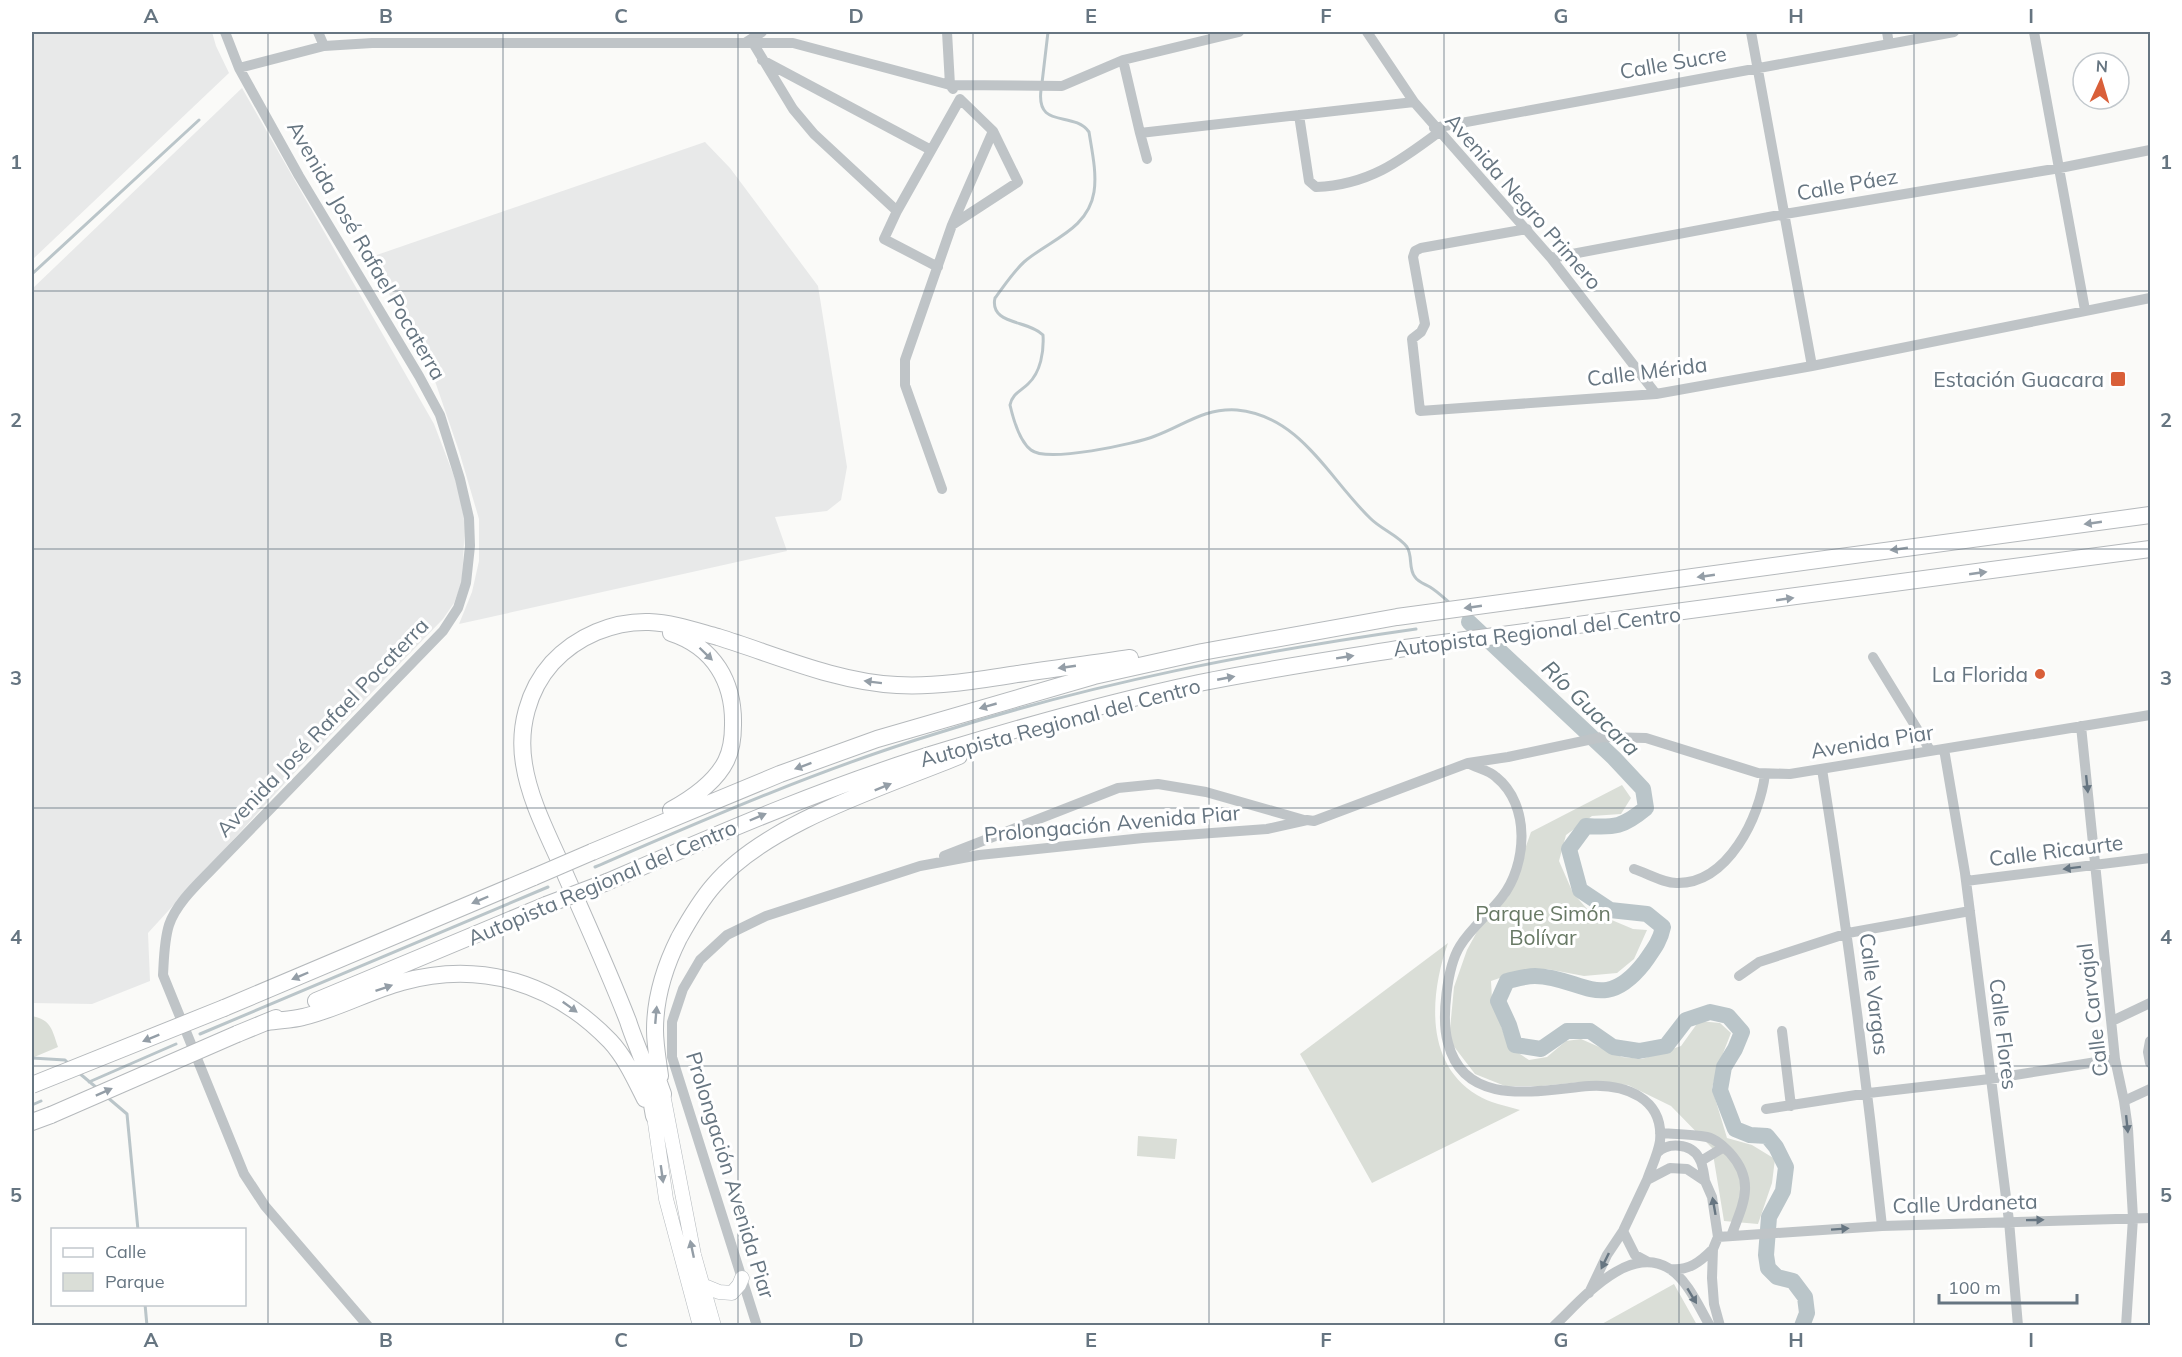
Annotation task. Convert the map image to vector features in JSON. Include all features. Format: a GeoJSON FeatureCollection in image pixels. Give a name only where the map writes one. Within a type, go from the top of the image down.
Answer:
{"type":"FeatureCollection","features":[{"type":"Feature","properties":{"kind":"highway","name":"Autopista Regional del Centro"},"geometry":{"type":"LineString","coordinates":[[32,1086],[224,1008],[780,774],[877,739],[1094,676],[1202,652],[1397,617],[2151,515]]}},
{"type":"Feature","properties":{"kind":"highway","name":"Autopista Regional del Centro"},"geometry":{"type":"LineString","coordinates":[[32,1122],[546,905],[608,882],[776,809],[948,750],[1104,706],[1287,666],[1405,648],[2151,549]]}},
{"type":"Feature","properties":{"kind":"highway"},"geometry":{"type":"LineString","coordinates":[[2106,555],[2139,558],[2151,556]]}},
{"type":"Feature","properties":{"kind":"highway"},"geometry":{"type":"LineString","coordinates":[[654,1116],[645,1067],[622,1006],[539,814],[527,781],[523,761],[524,721],[530,697],[546,670],[573,644],[610,627],[647,622],[664,623],[861,680],[896,685],[975,681],[1192,648],[1271,631],[1311,631]]}},
{"type":"Feature","properties":{"kind":"highway"},"geometry":{"type":"LineString","coordinates":[[592,852],[686,801],[712,781],[726,761],[733,736],[732,700],[728,684],[708,655],[680,636],[648,628],[628,628],[589,641],[570,653],[556,668],[537,702],[532,724],[534,768],[540,790],[640,1029],[663,1094]]}},
{"type":"Feature","properties":{"kind":"highway"},"geometry":{"type":"LineString","coordinates":[[663,1094],[655,1031],[658,1000],[668,960],[688,922],[714,885],[730,868],[746,855],[795,825],[848,801],[972,751],[1104,706]]}},
{"type":"Feature","properties":{"kind":"highway"},"geometry":{"type":"LineString","coordinates":[[267,1022],[303,1017],[402,982],[435,975],[478,974],[510,979],[561,1001],[611,1042],[633,1074],[654,1116]]}},
{"type":"Feature","properties":{"kind":"main road"},"geometry":{"type":"LineString","coordinates":[[663,1094],[694,1256],[714,1326]]}},
{"type":"Feature","properties":{"kind":"main road"},"geometry":{"type":"LineString","coordinates":[[654,1116],[666,1199],[700,1326]]}},
{"type":"Feature","properties":{"kind":"main road"},"geometry":{"type":"LineString","coordinates":[[702,1285],[719,1292],[732,1293],[742,1278]]}},
{"type":"Feature","properties":{"kind":"street","name":"Avenida José Rafael Pocaterra"},"geometry":{"type":"LineString","coordinates":[[225,32],[239,68],[299,176],[440,415],[460,479],[469,518],[470,546],[466,582],[458,608],[443,631],[215,866],[183,902],[170,924],[164,950],[163,975],[244,1174],[265,1206],[368,1326]]}},
{"type":"Feature","properties":{"kind":"street"},"geometry":{"type":"LineString","coordinates":[[318,32],[324,46]]}},
{"type":"Feature","properties":{"kind":"street"},"geometry":{"type":"LineString","coordinates":[[460,32],[462,44]]}},
{"type":"Feature","properties":{"kind":"street"},"geometry":{"type":"LineString","coordinates":[[510,32],[514,44]]}},
{"type":"Feature","properties":{"kind":"street"},"geometry":{"type":"LineString","coordinates":[[558,32],[560,44]]}},
{"type":"Feature","properties":{"kind":"street"},"geometry":{"type":"LineString","coordinates":[[611,32],[616,44]]}},
{"type":"Feature","properties":{"kind":"street"},"geometry":{"type":"LineString","coordinates":[[648,43],[649,32]]}},
{"type":"Feature","properties":{"kind":"street"},"geometry":{"type":"LineString","coordinates":[[749,43],[762,32]]}},
{"type":"Feature","properties":{"kind":"street"},"geometry":{"type":"LineString","coordinates":[[947,32],[950,85],[960,99],[993,130],[1018,182],[952,225]]}},
{"type":"Feature","properties":{"kind":"street"},"geometry":{"type":"LineString","coordinates":[[239,68],[324,46],[371,37],[416,37],[462,44],[793,43],[950,85],[1062,86],[1123,60],[1239,32]]}},
{"type":"Feature","properties":{"kind":"street","name":"Avenida Negro Primero"},"geometry":{"type":"LineString","coordinates":[[1367,32],[1414,102],[1527,229],[1656,394]]}},
{"type":"Feature","properties":{"kind":"street"},"geometry":{"type":"LineString","coordinates":[[1751,32],[1812,366]]}},
{"type":"Feature","properties":{"kind":"street"},"geometry":{"type":"LineString","coordinates":[[1887,32],[1889,44]]}},
{"type":"Feature","properties":{"kind":"street","name":"Calle Sucre"},"geometry":{"type":"LineString","coordinates":[[1437,130],[1758,66],[1954,32]]}},
{"type":"Feature","properties":{"kind":"street"},"geometry":{"type":"LineString","coordinates":[[2034,32],[2085,310]]}},
{"type":"Feature","properties":{"kind":"street"},"geometry":{"type":"LineString","coordinates":[[749,43],[793,109],[814,134],[897,211]]}},
{"type":"Feature","properties":{"kind":"street"},"geometry":{"type":"LineString","coordinates":[[761,59],[931,150]]}},
{"type":"Feature","properties":{"kind":"street"},"geometry":{"type":"LineString","coordinates":[[1123,60],[1147,159]]}},
{"type":"Feature","properties":{"kind":"street"},"geometry":{"type":"LineString","coordinates":[[938,267],[884,239],[897,211],[960,99]]}},
{"type":"Feature","properties":{"kind":"street"},"geometry":{"type":"LineString","coordinates":[[1140,133],[1414,102]]}},
{"type":"Feature","properties":{"kind":"street"},"geometry":{"type":"LineString","coordinates":[[1299,115],[1309,181],[1316,187],[1360,180],[1377,174],[1401,161],[1437,130]]}},
{"type":"Feature","properties":{"kind":"street"},"geometry":{"type":"LineString","coordinates":[[942,489],[905,385],[905,360],[952,225],[993,130]]}},
{"type":"Feature","properties":{"kind":"street","name":"Calle Páez"},"geometry":{"type":"LineString","coordinates":[[1551,258],[1785,214],[2060,168],[2151,150]]}},
{"type":"Feature","properties":{"kind":"street","name":"Calle Mérida"},"geometry":{"type":"LineString","coordinates":[[1527,229],[1420,248],[1415,251],[1413,257],[1425,324],[1421,332],[1412,339],[1420,411],[1656,394],[1812,366],[2151,298]]}},
{"type":"Feature","properties":{"kind":"street"},"geometry":{"type":"LineString","coordinates":[[1873,657],[1930,750]]}},
{"type":"Feature","properties":{"kind":"street","name":"Avenida Piar"},"geometry":{"type":"LineString","coordinates":[[1568,744],[1602,737],[1646,738],[1765,774],[1790,774],[2151,715]]}},
{"type":"Feature","properties":{"kind":"street","name":"Calle Carvajal"},"geometry":{"type":"LineString","coordinates":[[2081,726],[2115,1059],[2124,1101],[2133,1218],[2126,1326]]}},
{"type":"Feature","properties":{"kind":"street","name":"Prolongación Avenida Piar"},"geometry":{"type":"LineString","coordinates":[[757,1326],[672,1057],[672,1022],[683,989],[700,960],[727,935],[766,916],[920,866],[1118,788],[1158,784],[1206,792],[1314,821],[1467,763],[1568,744]]}},
{"type":"Feature","properties":{"kind":"street","name":"Calle Flores"},"geometry":{"type":"LineString","coordinates":[[1944,749],[1970,911],[2009,1221],[2018,1326]]}},
{"type":"Feature","properties":{"kind":"street"},"geometry":{"type":"LineString","coordinates":[[1495,775],[1498,766],[1508,757]]}},
{"type":"Feature","properties":{"kind":"street"},"geometry":{"type":"LineString","coordinates":[[1467,763],[1495,775],[1509,790],[1520,818],[1520,852],[1512,882],[1460,946],[1451,969],[1446,996],[1447,1041],[1452,1057],[1466,1074],[1486,1087],[1514,1092],[1590,1086],[1626,1089],[1647,1102],[1653,1110],[1660,1133],[1657,1153],[1647,1180],[1623,1231],[1607,1255],[1589,1293]]}},
{"type":"Feature","properties":{"kind":"street","name":"Calle Vargas"},"geometry":{"type":"LineString","coordinates":[[1822,769],[1848,933],[1869,1093],[1882,1226]]}},
{"type":"Feature","properties":{"kind":"street"},"geometry":{"type":"LineString","coordinates":[[1634,869],[1676,884],[1696,881],[1714,872],[1728,858],[1749,825],[1762,795],[1765,774]]}},
{"type":"Feature","properties":{"kind":"street","name":"Prolongación Avenida Piar"},"geometry":{"type":"LineString","coordinates":[[920,866],[980,855],[1143,837],[1267,829],[1307,820]]}},
{"type":"Feature","properties":{"kind":"street","name":"Calle Ricaurte"},"geometry":{"type":"LineString","coordinates":[[1966,881],[2151,858]]}},
{"type":"Feature","properties":{"kind":"street"},"geometry":{"type":"LineString","coordinates":[[1740,976],[1759,962],[1848,933],[1970,911]]}},
{"type":"Feature","properties":{"kind":"street"},"geometry":{"type":"LineString","coordinates":[[2112,1021],[2151,1003]]}},
{"type":"Feature","properties":{"kind":"street"},"geometry":{"type":"LineString","coordinates":[[1782,1031],[1791,1106]]}},
{"type":"Feature","properties":{"kind":"street"},"geometry":{"type":"LineString","coordinates":[[2151,1041],[2148,1052],[2151,1063]]}},
{"type":"Feature","properties":{"kind":"street"},"geometry":{"type":"LineString","coordinates":[[1766,1109],[1869,1093],[1990,1079],[2115,1059]]}},
{"type":"Feature","properties":{"kind":"street"},"geometry":{"type":"LineString","coordinates":[[2124,1101],[2151,1089]]}},
{"type":"Feature","properties":{"kind":"street"},"geometry":{"type":"LineString","coordinates":[[1660,1133],[1709,1138],[1724,1147],[1741,1166],[1745,1183],[1734,1236]]}},
{"type":"Feature","properties":{"kind":"street"},"geometry":{"type":"LineString","coordinates":[[1623,1231],[1635,1255],[1650,1263],[1670,1269],[1681,1270],[1700,1263],[1713,1249],[1718,1237],[1712,1197],[1705,1181],[1701,1161],[1692,1151],[1678,1146],[1667,1146],[1657,1153]]}},
{"type":"Feature","properties":{"kind":"street"},"geometry":{"type":"LineString","coordinates":[[1701,1161],[1724,1147]]}},
{"type":"Feature","properties":{"kind":"street"},"geometry":{"type":"LineString","coordinates":[[1647,1180],[1663,1171],[1678,1167],[1687,1169],[1705,1181]]}},
{"type":"Feature","properties":{"kind":"street","name":"Calle Urdaneta"},"geometry":{"type":"LineString","coordinates":[[1718,1237],[1882,1226],[2151,1218]]}},
{"type":"Feature","properties":{"kind":"street"},"geometry":{"type":"LineString","coordinates":[[1713,1249],[1714,1304],[1720,1326]]}},
{"type":"Feature","properties":{"kind":"street"},"geometry":{"type":"LineString","coordinates":[[1554,1326],[1617,1270],[1627,1265],[1650,1263]]}},
{"type":"Feature","properties":{"kind":"street"},"geometry":{"type":"LineString","coordinates":[[1670,1269],[1686,1286],[1710,1326]]}},
{"type":"Feature","properties":{"kind":"shaded area"},"geometry":{"type":"Polygon","coordinates":[[[32,32],[212,32],[229,73],[32,260],[32,32]]]}},
{"type":"Feature","properties":{"kind":"shaded area"},"geometry":{"type":"Polygon","coordinates":[[[242,88],[434,424],[457,484],[465,522],[462,582],[454,603],[443,619],[297,770],[148,933],[150,981],[92,1004],[32,1003],[32,289],[242,88]]]}},
{"type":"Feature","properties":{"kind":"shaded area"},"geometry":{"type":"Polygon","coordinates":[[[705,142],[730,168],[818,286],[847,467],[841,500],[827,511],[775,517],[787,551],[459,624],[472,592],[479,561],[479,519],[459,451],[427,358],[368,258],[705,142]]]}},
{"type":"Feature","properties":{"kind":"green space","name":"Parque Simón Bolívar"},"geometry":{"type":"Polygon","coordinates":[[[1622,785],[1631,798],[1621,814],[1592,816],[1566,835],[1559,861],[1573,893],[1588,910],[1633,929],[1647,930],[1634,959],[1617,973],[1584,976],[1547,969],[1520,971],[1491,981],[1492,999],[1508,1046],[1529,1060],[1547,1057],[1566,1041],[1581,1039],[1622,1057],[1642,1059],[1681,1046],[1699,1021],[1720,1023],[1731,1033],[1712,1088],[1727,1138],[1752,1145],[1775,1159],[1772,1183],[1758,1224],[1724,1221],[1712,1148],[1671,1106],[1628,1085],[1581,1082],[1541,1086],[1505,1086],[1475,1074],[1449,1040],[1454,987],[1467,950],[1479,928],[1508,897],[1531,832],[1622,785]]]}},
{"type":"Feature","properties":{"kind":"green space","name":"Parque Simón Bolívar"},"geometry":{"type":"Polygon","coordinates":[[[1448,943],[1437,984],[1435,1005],[1440,1046],[1448,1065],[1460,1081],[1477,1095],[1520,1110],[1372,1183],[1300,1054],[1448,943]]]}},
{"type":"Feature","properties":{"kind":"green space"},"geometry":{"type":"Polygon","coordinates":[[[32,1016],[43,1020],[50,1026],[58,1047],[32,1058],[32,1016]]]}},
{"type":"Feature","properties":{"kind":"green space"},"geometry":{"type":"Polygon","coordinates":[[[1138,1136],[1177,1139],[1175,1159],[1137,1156],[1138,1136]]]}},
{"type":"Feature","properties":{"kind":"green space"},"geometry":{"type":"Polygon","coordinates":[[[1674,1284],[1697,1325],[1600,1325],[1674,1284]]]}},
{"type":"Feature","properties":{"kind":"waterway","name":"Río Guacara"},"geometry":{"type":"LineString","coordinates":[[1042,83],[1048,32]]}},
{"type":"Feature","properties":{"kind":"waterway","name":"Río Guacara"},"geometry":{"type":"LineString","coordinates":[[1041,90],[1044,110],[1057,118],[1074,122],[1089,132],[1095,185],[1090,205],[1084,216],[1066,233],[1024,262],[995,298],[995,307],[1004,318],[1037,330],[1043,335],[1042,354],[1036,374],[1015,395],[1010,405],[1023,441],[1031,450],[1040,453],[1092,451],[1145,439],[1204,414],[1237,410],[1259,415],[1279,424],[1312,452],[1371,519],[1407,547],[1416,579],[1436,591],[1451,604]]}},
{"type":"Feature","properties":{"kind":"waterway"},"geometry":{"type":"LineString","coordinates":[[32,274],[199,120]]}},
{"type":"Feature","properties":{"kind":"waterway","name":"Río Guacara"},"geometry":{"type":"LineString","coordinates":[[1462,615],[1469,622]]}},
{"type":"Feature","properties":{"kind":"waterway","name":"Río Guacara"},"geometry":{"type":"LineString","coordinates":[[1469,622],[1614,758],[1643,789],[1646,808],[1625,823],[1604,827],[1586,826],[1569,849],[1580,890],[1610,910],[1647,914],[1663,927],[1658,942],[1644,963],[1629,979],[1616,987],[1604,990],[1592,989],[1535,976],[1507,981],[1498,1001],[1515,1045],[1541,1049],[1567,1031],[1590,1031],[1613,1047],[1639,1051],[1666,1046],[1686,1020],[1710,1012],[1728,1016],[1742,1032],[1724,1067],[1720,1090],[1735,1129],[1750,1135],[1767,1136],[1776,1147],[1786,1167],[1783,1191],[1769,1217],[1766,1255],[1768,1268],[1777,1277],[1793,1281],[1805,1297],[1807,1313],[1802,1326]]}},
{"type":"Feature","properties":{"kind":"waterway"},"geometry":{"type":"LineString","coordinates":[[595,867],[807,778],[894,747],[997,715],[1175,671],[1295,648],[1416,629]]}},
{"type":"Feature","properties":{"kind":"waterway"},"geometry":{"type":"LineString","coordinates":[[200,1034],[548,887]]}},
{"type":"Feature","properties":{"kind":"waterway"},"geometry":{"type":"LineString","coordinates":[[89,1082],[176,1044]]}},
{"type":"Feature","properties":{"kind":"waterway"},"geometry":{"type":"LineString","coordinates":[[32,1058],[65,1060],[70,1065]]}},
{"type":"Feature","properties":{"kind":"waterway"},"geometry":{"type":"LineString","coordinates":[[79,1073],[97,1088]]}},
{"type":"Feature","properties":{"kind":"waterway"},"geometry":{"type":"LineString","coordinates":[[107,1097],[127,1114],[138,1228]]}},
{"type":"Feature","properties":{"kind":"waterway"},"geometry":{"type":"LineString","coordinates":[[32,1105],[41,1101]]}},
{"type":"Feature","properties":{"kind":"waterway"},"geometry":{"type":"LineString","coordinates":[[145,1306],[147,1326]]}},
{"type":"Feature","properties":{"kind":"place","name":"Estación Guacara"},"geometry":{"type":"Point","coordinates":[2118,379]}},
{"type":"Feature","properties":{"kind":"place","name":"La Florida"},"geometry":{"type":"Point","coordinates":[2040,674]}}]}
